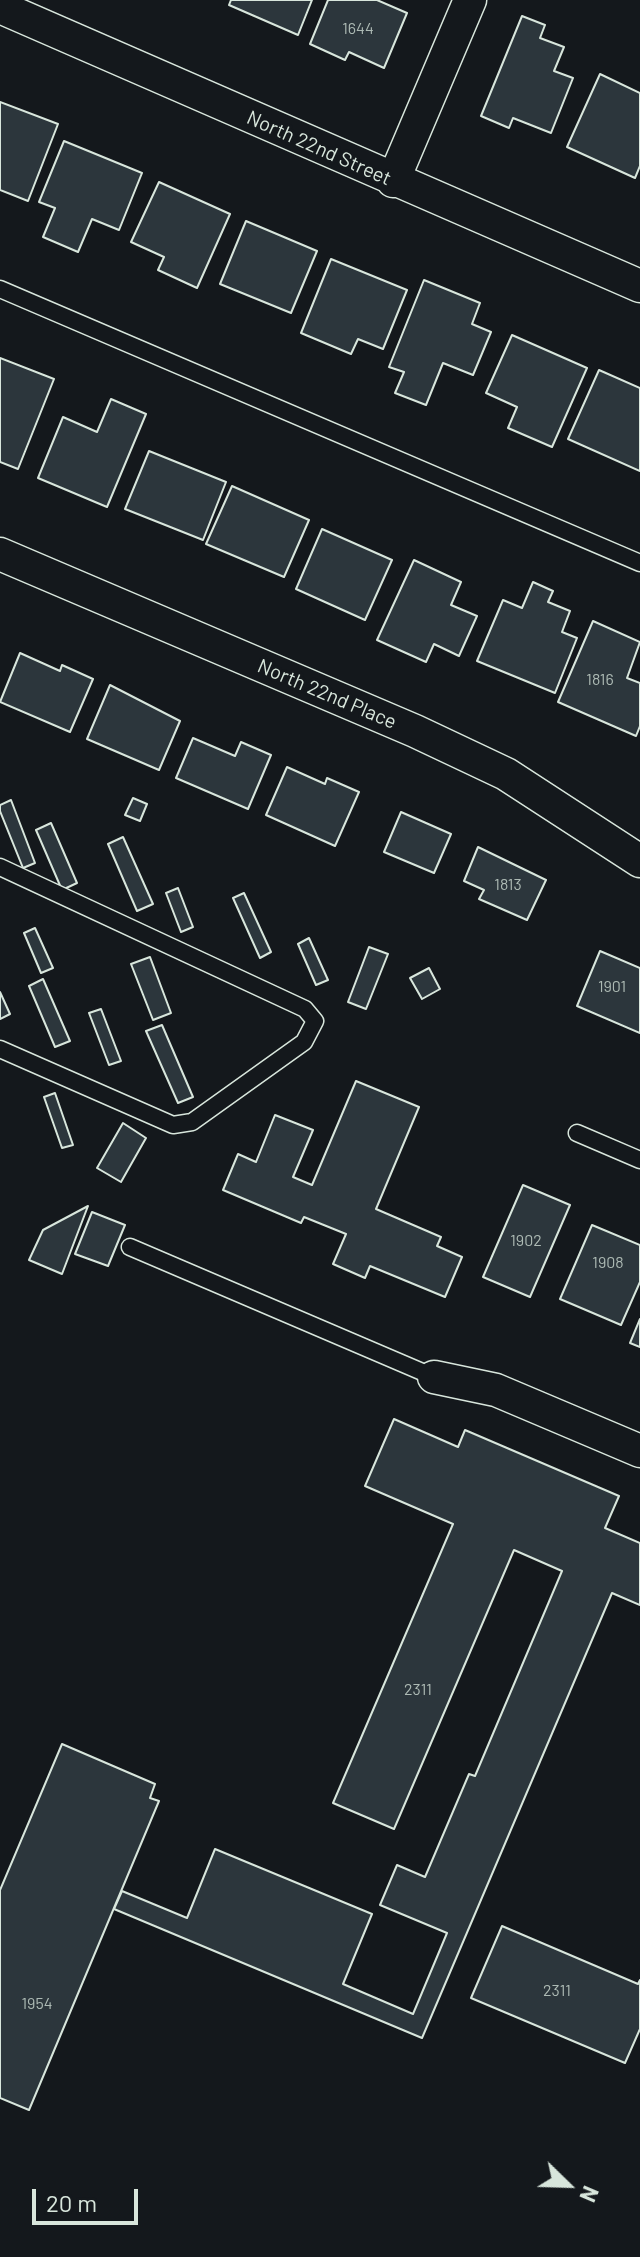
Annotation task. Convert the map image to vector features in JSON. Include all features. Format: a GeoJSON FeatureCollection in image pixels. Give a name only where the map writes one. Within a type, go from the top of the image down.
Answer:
{"type":"FeatureCollection","features":[{"type":"Feature","properties":{"kind":"street"},"geometry":{"type":"LineString","coordinates":[[393,181],[470,0]]}},
{"type":"Feature","properties":{"kind":"street","name":"North 22nd Street"},"geometry":{"type":"LineString","coordinates":[[0,7],[393,181],[640,286]]}},
{"type":"Feature","properties":{"kind":"street","name":"North 22nd Place"},"geometry":{"type":"LineString","coordinates":[[0,554],[415,731],[493,768],[640,861]]}},
{"type":"Feature","properties":{"kind":"street"},"geometry":{"type":"LineString","coordinates":[[434,1377],[496,1390],[640,1451]]}},
{"type":"Feature","properties":{"kind":"lane"},"geometry":{"type":"LineString","coordinates":[[0,289],[640,563]]}},
{"type":"Feature","properties":{"kind":"lane"},"geometry":{"type":"LineString","coordinates":[[0,867],[305,1009],[315,1021],[304,1042],[192,1122],[173,1125],[0,1049]]}},
{"type":"Feature","properties":{"kind":"lane"},"geometry":{"type":"LineString","coordinates":[[577,1133],[640,1160]]}},
{"type":"Feature","properties":{"kind":"lane"},"geometry":{"type":"LineString","coordinates":[[130,1247],[434,1377]]}},
{"type":"Feature","properties":{"kind":"building"},"geometry":{"type":"Polygon","coordinates":[[[231,0],[312,0],[298,35],[229,5],[231,0]]]}},
{"type":"Feature","properties":{"kind":"building"},"geometry":{"type":"Polygon","coordinates":[[[328,0],[377,0],[407,13],[384,68],[349,52],[345,60],[310,44],[328,0]]]}},
{"type":"Feature","properties":{"kind":"building"},"geometry":{"type":"Polygon","coordinates":[[[522,16],[545,25],[540,38],[564,47],[554,71],[573,78],[551,133],[513,118],[509,128],[481,116],[522,16]]]}},
{"type":"Feature","properties":{"kind":"building"},"geometry":{"type":"Polygon","coordinates":[[[600,74],[640,93],[640,166],[635,178],[567,147],[600,74]]]}},
{"type":"Feature","properties":{"kind":"building"},"geometry":{"type":"Polygon","coordinates":[[[0,102],[58,124],[28,201],[0,190],[0,102]]]}},
{"type":"Feature","properties":{"kind":"building"},"geometry":{"type":"Polygon","coordinates":[[[64,141],[142,173],[119,230],[92,219],[78,252],[43,237],[55,208],[39,202],[64,141]]]}},
{"type":"Feature","properties":{"kind":"building"},"geometry":{"type":"Polygon","coordinates":[[[159,182],[230,214],[197,288],[158,270],[164,257],[131,242],[159,182]]]}},
{"type":"Feature","properties":{"kind":"building"},"geometry":{"type":"Polygon","coordinates":[[[246,221],[317,251],[291,313],[220,284],[246,221]]]}},
{"type":"Feature","properties":{"kind":"building"},"geometry":{"type":"Polygon","coordinates":[[[331,259],[407,290],[383,349],[358,339],[351,354],[301,333],[331,259]]]}},
{"type":"Feature","properties":{"kind":"building"},"geometry":{"type":"Polygon","coordinates":[[[424,280],[480,303],[472,324],[491,332],[473,375],[443,363],[426,405],[395,393],[404,372],[389,367],[424,280]]]}},
{"type":"Feature","properties":{"kind":"building"},"geometry":{"type":"Polygon","coordinates":[[[512,335],[587,368],[552,447],[508,428],[517,407],[486,393],[512,335]]]}},
{"type":"Feature","properties":{"kind":"building"},"geometry":{"type":"Polygon","coordinates":[[[0,358],[54,379],[18,469],[0,462],[0,358]]]}},
{"type":"Feature","properties":{"kind":"building"},"geometry":{"type":"Polygon","coordinates":[[[599,370],[640,388],[640,471],[568,439],[599,370]]]}},
{"type":"Feature","properties":{"kind":"building"},"geometry":{"type":"Polygon","coordinates":[[[111,399],[146,414],[107,507],[38,478],[63,417],[97,432],[111,399]]]}},
{"type":"Feature","properties":{"kind":"building"},"geometry":{"type":"Polygon","coordinates":[[[149,451],[226,482],[203,540],[125,509],[149,451]]]}},
{"type":"Feature","properties":{"kind":"building"},"geometry":{"type":"Polygon","coordinates":[[[232,486],[309,520],[284,577],[206,544],[232,486]]]}},
{"type":"Feature","properties":{"kind":"building"},"geometry":{"type":"Polygon","coordinates":[[[322,529],[392,560],[365,620],[296,589],[322,529]]]}},
{"type":"Feature","properties":{"kind":"building"},"geometry":{"type":"Polygon","coordinates":[[[414,560],[461,582],[451,605],[477,616],[459,656],[434,644],[426,662],[377,640],[414,560]]]}},
{"type":"Feature","properties":{"kind":"building"},"geometry":{"type":"Polygon","coordinates":[[[533,582],[553,591],[548,602],[570,611],[562,632],[577,638],[555,693],[477,661],[503,600],[522,608],[533,582]]]}},
{"type":"Feature","properties":{"kind":"building"},"geometry":{"type":"Polygon","coordinates":[[[593,621],[640,642],[627,678],[640,683],[640,726],[636,736],[558,702],[593,621]]]}},
{"type":"Feature","properties":{"kind":"building"},"geometry":{"type":"Polygon","coordinates":[[[20,653],[60,671],[62,665],[93,679],[70,732],[0,702],[20,653]]]}},
{"type":"Feature","properties":{"kind":"building"},"geometry":{"type":"Polygon","coordinates":[[[110,685],[180,721],[159,770],[87,739],[110,685]]]}},
{"type":"Feature","properties":{"kind":"building"},"geometry":{"type":"Polygon","coordinates":[[[193,738],[235,756],[241,742],[271,755],[248,809],[176,778],[193,738]]]}},
{"type":"Feature","properties":{"kind":"building"},"geometry":{"type":"Polygon","coordinates":[[[287,767],[325,784],[327,778],[359,792],[335,846],[266,815],[287,767]]]}},
{"type":"Feature","properties":{"kind":"building"},"geometry":{"type":"Polygon","coordinates":[[[133,798],[147,804],[140,821],[125,815],[133,798]]]}},
{"type":"Feature","properties":{"kind":"building"},"geometry":{"type":"Polygon","coordinates":[[[11,800],[35,863],[23,868],[0,811],[0,805],[11,800]]]}},
{"type":"Feature","properties":{"kind":"building"},"geometry":{"type":"Polygon","coordinates":[[[401,812],[451,834],[434,873],[384,852],[401,812]]]}},
{"type":"Feature","properties":{"kind":"building"},"geometry":{"type":"Polygon","coordinates":[[[51,823],[77,883],[62,890],[36,830],[51,823]]]}},
{"type":"Feature","properties":{"kind":"building"},"geometry":{"type":"Polygon","coordinates":[[[123,837],[153,904],[137,911],[108,844],[123,837]]]}},
{"type":"Feature","properties":{"kind":"building"},"geometry":{"type":"Polygon","coordinates":[[[478,847],[546,880],[527,920],[479,899],[484,890],[464,881],[478,847]]]}},
{"type":"Feature","properties":{"kind":"building"},"geometry":{"type":"Polygon","coordinates":[[[178,888],[193,927],[181,932],[166,893],[178,888]]]}},
{"type":"Feature","properties":{"kind":"building"},"geometry":{"type":"Polygon","coordinates":[[[244,893],[271,952],[260,958],[233,898],[244,893]]]}},
{"type":"Feature","properties":{"kind":"building"},"geometry":{"type":"Polygon","coordinates":[[[35,928],[53,968],[41,973],[24,933],[35,928]]]}},
{"type":"Feature","properties":{"kind":"building"},"geometry":{"type":"Polygon","coordinates":[[[309,938],[328,980],[316,985],[298,944],[309,938]]]}},
{"type":"Feature","properties":{"kind":"building"},"geometry":{"type":"Polygon","coordinates":[[[369,947],[388,954],[366,1009],[348,1002],[369,947]]]}},
{"type":"Feature","properties":{"kind":"building"},"geometry":{"type":"Polygon","coordinates":[[[600,951],[640,968],[640,1033],[577,1006],[600,951]]]}},
{"type":"Feature","properties":{"kind":"building"},"geometry":{"type":"Polygon","coordinates":[[[150,957],[171,1013],[153,1020],[131,964],[150,957]]]}},
{"type":"Feature","properties":{"kind":"building"},"geometry":{"type":"Polygon","coordinates":[[[429,968],[440,989],[422,999],[410,978],[429,968]]]}},
{"type":"Feature","properties":{"kind":"building"},"geometry":{"type":"Polygon","coordinates":[[[43,979],[70,1041],[55,1047],[29,986],[43,979]]]}},
{"type":"Feature","properties":{"kind":"building"},"geometry":{"type":"Polygon","coordinates":[[[0,992],[10,1014],[0,1019],[0,992]]]}},
{"type":"Feature","properties":{"kind":"building"},"geometry":{"type":"Polygon","coordinates":[[[101,1009],[121,1061],[109,1065],[89,1013],[101,1009]]]}},
{"type":"Feature","properties":{"kind":"building"},"geometry":{"type":"Polygon","coordinates":[[[162,1025],[193,1097],[178,1103],[146,1031],[162,1025]]]}},
{"type":"Feature","properties":{"kind":"building"},"geometry":{"type":"Polygon","coordinates":[[[356,1081],[419,1107],[376,1209],[441,1237],[437,1246],[462,1257],[445,1297],[370,1266],[365,1278],[333,1264],[346,1234],[304,1217],[301,1223],[223,1190],[238,1154],[256,1162],[275,1115],[313,1130],[293,1177],[312,1185],[356,1081]]]}},
{"type":"Feature","properties":{"kind":"building"},"geometry":{"type":"Polygon","coordinates":[[[55,1093],[73,1145],[62,1148],[44,1097],[55,1093]]]}},
{"type":"Feature","properties":{"kind":"building"},"geometry":{"type":"Polygon","coordinates":[[[123,1123],[146,1138],[121,1182],[97,1168],[123,1123]]]}},
{"type":"Feature","properties":{"kind":"building"},"geometry":{"type":"Polygon","coordinates":[[[523,1185],[570,1205],[530,1297],[483,1277],[523,1185]]]}},
{"type":"Feature","properties":{"kind":"building"},"geometry":{"type":"Polygon","coordinates":[[[88,1206],[62,1274],[29,1260],[43,1230],[88,1206]]]}},
{"type":"Feature","properties":{"kind":"building"},"geometry":{"type":"Polygon","coordinates":[[[92,1212],[125,1225],[108,1266],[75,1254],[92,1212]]]}},
{"type":"Feature","properties":{"kind":"building"},"geometry":{"type":"Polygon","coordinates":[[[592,1225],[640,1245],[640,1282],[621,1325],[560,1299],[592,1225]]]}},
{"type":"Feature","properties":{"kind":"building"},"geometry":{"type":"Polygon","coordinates":[[[640,1319],[640,1347],[630,1343],[640,1319]]]}},
{"type":"Feature","properties":{"kind":"building"},"geometry":{"type":"Polygon","coordinates":[[[394,1419],[458,1447],[465,1430],[619,1496],[605,1528],[640,1543],[640,1605],[612,1593],[422,2038],[114,1909],[122,1891],[187,1918],[215,1849],[372,1914],[343,1984],[413,2014],[447,1933],[380,1905],[397,1865],[425,1877],[469,1774],[475,1776],[562,1571],[514,1550],[394,1829],[333,1803],[453,1524],[365,1486],[394,1419]]]}},
{"type":"Feature","properties":{"kind":"building"},"geometry":{"type":"Polygon","coordinates":[[[62,1744],[155,1784],[150,1798],[159,1801],[29,2110],[0,2098],[0,1890],[62,1744]]]}},
{"type":"Feature","properties":{"kind":"building"},"geometry":{"type":"Polygon","coordinates":[[[502,1926],[638,1984],[640,1980],[640,2029],[625,2063],[471,1998],[502,1926]]]}}]}
